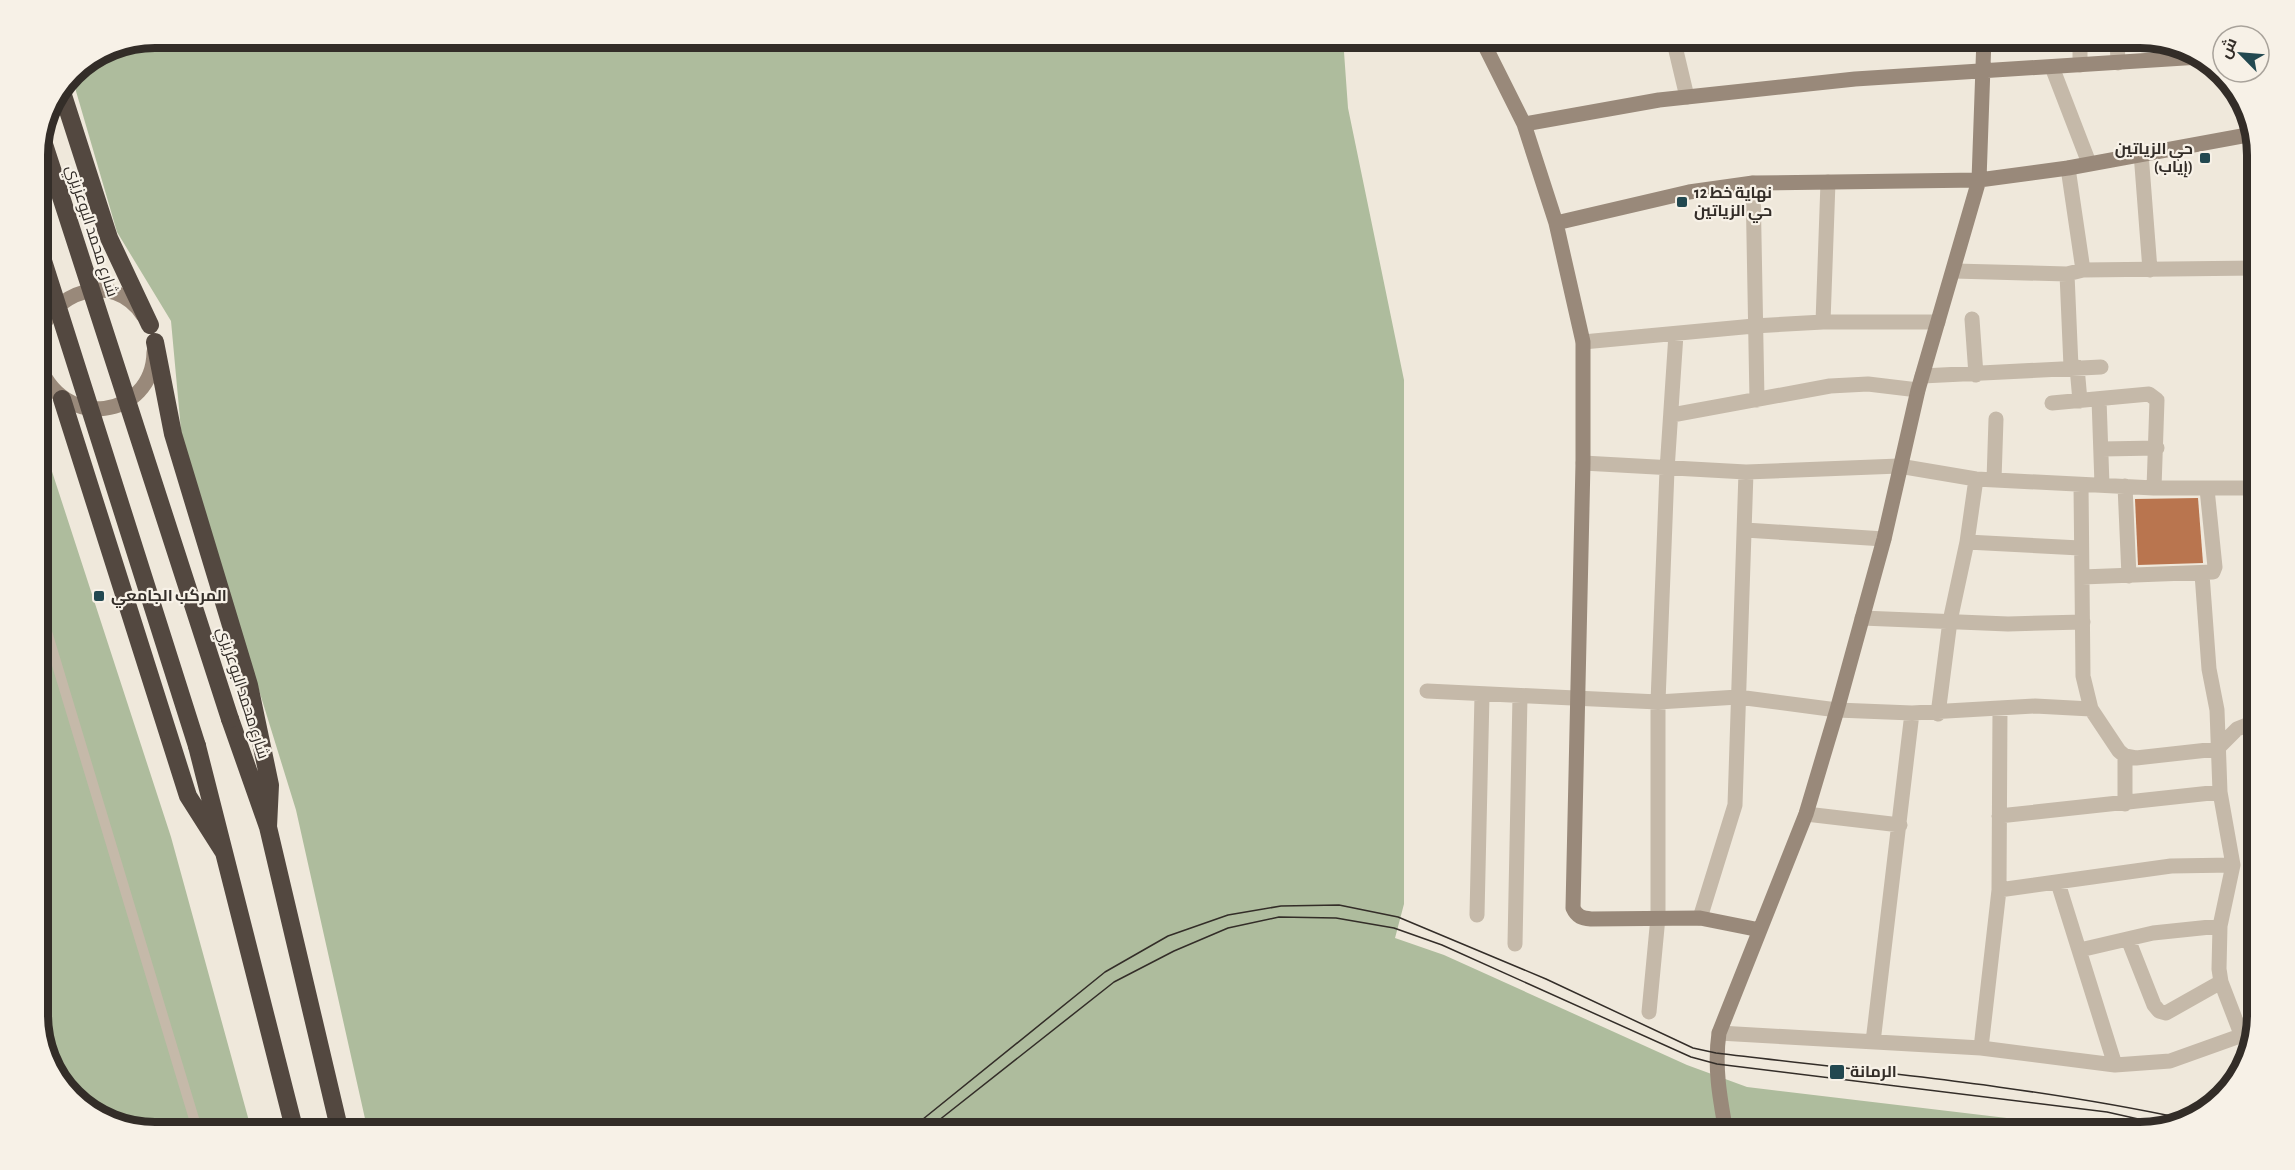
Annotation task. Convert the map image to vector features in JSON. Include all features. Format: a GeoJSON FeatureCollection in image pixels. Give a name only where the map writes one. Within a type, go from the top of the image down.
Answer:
{"type":"FeatureCollection","features":[{"type":"Feature","properties":{"kind":"highway"},"geometry":{"type":"LineString","coordinates":[[64,99],[109,238],[152,333],[173,434],[249,685],[270,785],[268,827]]}},
{"type":"Feature","properties":{"kind":"highway","name":"شارع محمد البوعزيزي"},"geometry":{"type":"LineString","coordinates":[[48,157],[230,719],[268,827],[338,1122]]}},
{"type":"Feature","properties":{"kind":"highway"},"geometry":{"type":"LineString","coordinates":[[48,276],[198,746],[292,1122]]}},
{"type":"Feature","properties":{"kind":"highway"},"geometry":{"type":"LineString","coordinates":[[51,393],[188,796],[223,851]]}},
{"type":"Feature","properties":{"kind":"street"},"geometry":{"type":"LineString","coordinates":[[1486,48],[1524,124],[1556,223],[1583,342],[1579,696],[1573,908],[1576,914],[1591,920],[1700,918],[1760,930]]}},
{"type":"Feature","properties":{"kind":"street"},"geometry":{"type":"LineString","coordinates":[[1675,48],[1687,97]]}},
{"type":"Feature","properties":{"kind":"street"},"geometry":{"type":"LineString","coordinates":[[1724,1122],[1718,1088],[1716,1053],[1719,1033],[1806,814],[1838,710],[1884,539],[1920,383],[1954,271],[1978,180],[1984,48]]}},
{"type":"Feature","properties":{"kind":"street"},"geometry":{"type":"LineString","coordinates":[[2080,48],[2080,65]]}},
{"type":"Feature","properties":{"kind":"street"},"geometry":{"type":"LineString","coordinates":[[2118,48],[2118,63]]}},
{"type":"Feature","properties":{"kind":"street"},"geometry":{"type":"LineString","coordinates":[[1524,124],[1687,97],[1855,80],[2185,58]]}},
{"type":"Feature","properties":{"kind":"street"},"geometry":{"type":"LineString","coordinates":[[2052,67],[2089,163]]}},
{"type":"Feature","properties":{"kind":"street"},"geometry":{"type":"LineString","coordinates":[[1556,223],[1689,192],[1753,183],[1978,180],[2068,168],[2245,135]]}},
{"type":"Feature","properties":{"kind":"street"},"geometry":{"type":"LineString","coordinates":[[2141,153],[2150,270]]}},
{"type":"Feature","properties":{"kind":"street"},"geometry":{"type":"LineString","coordinates":[[2068,168],[2083,270]]}},
{"type":"Feature","properties":{"kind":"street"},"geometry":{"type":"LineString","coordinates":[[1823,322],[1828,182]]}},
{"type":"Feature","properties":{"kind":"street"},"geometry":{"type":"LineString","coordinates":[[1753,183],[1757,400]]}},
{"type":"Feature","properties":{"kind":"street"},"geometry":{"type":"LineString","coordinates":[[1954,271],[2067,274],[2083,270],[2247,268]]}},
{"type":"Feature","properties":{"kind":"street"},"geometry":{"type":"LineString","coordinates":[[2067,274],[2074,367],[2080,401]]}},
{"type":"Feature","properties":{"kind":"street"},"geometry":{"type":"LineString","coordinates":[[48,315],[67,298],[85,291],[105,291],[123,297],[139,309],[152,333],[154,362],[151,371],[135,395],[118,405],[99,409],[79,407],[51,393]]}},
{"type":"Feature","properties":{"kind":"street"},"geometry":{"type":"LineString","coordinates":[[1972,319],[1976,375]]}},
{"type":"Feature","properties":{"kind":"street"},"geometry":{"type":"LineString","coordinates":[[1583,342],[1823,322],[1938,322]]}},
{"type":"Feature","properties":{"kind":"street"},"geometry":{"type":"LineString","coordinates":[[1649,1012],[1658,917],[1658,702],[1667,470],[1676,334]]}},
{"type":"Feature","properties":{"kind":"street"},"geometry":{"type":"LineString","coordinates":[[1672,415],[1830,386],[1920,383],[1976,375],[2101,367]]}},
{"type":"Feature","properties":{"kind":"street"},"geometry":{"type":"LineString","coordinates":[[2052,403],[2149,394],[2154,396],[2157,400],[2154,488]]}},
{"type":"Feature","properties":{"kind":"street"},"geometry":{"type":"LineString","coordinates":[[2099,399],[2102,485]]}},
{"type":"Feature","properties":{"kind":"street"},"geometry":{"type":"LineString","coordinates":[[1994,480],[1996,419]]}},
{"type":"Feature","properties":{"kind":"street"},"geometry":{"type":"LineString","coordinates":[[2102,448],[2157,448]]}},
{"type":"Feature","properties":{"kind":"street"},"geometry":{"type":"LineString","coordinates":[[1583,463],[1667,470],[1746,472],[1899,466],[1976,479],[2154,488],[2247,488]]}},
{"type":"Feature","properties":{"kind":"street"},"geometry":{"type":"LineString","coordinates":[[1700,918],[1735,805],[1746,472]]}},
{"type":"Feature","properties":{"kind":"street"},"geometry":{"type":"LineString","coordinates":[[1938,714],[1950,621],[1967,542],[1976,479]]}},
{"type":"Feature","properties":{"kind":"street"},"geometry":{"type":"LineString","coordinates":[[2081,485],[2083,676],[2091,709],[2125,756],[2125,804]]}},
{"type":"Feature","properties":{"kind":"street"},"geometry":{"type":"LineString","coordinates":[[2125,486],[2129,576]]}},
{"type":"Feature","properties":{"kind":"street"},"geometry":{"type":"LineString","coordinates":[[2082,578],[2213,572],[2215,567],[2207,489]]}},
{"type":"Feature","properties":{"kind":"street"},"geometry":{"type":"LineString","coordinates":[[1745,530],[1884,539]]}},
{"type":"Feature","properties":{"kind":"street"},"geometry":{"type":"LineString","coordinates":[[1967,542],[2080,548]]}},
{"type":"Feature","properties":{"kind":"street"},"geometry":{"type":"LineString","coordinates":[[2202,574],[2210,669],[2217,710],[2220,792],[2233,865],[2220,926],[2218,951],[2221,982],[2246,1031]]}},
{"type":"Feature","properties":{"kind":"street"},"geometry":{"type":"LineString","coordinates":[[1862,618],[2008,624],[2083,622]]}},
{"type":"Feature","properties":{"kind":"street"},"geometry":{"type":"LineString","coordinates":[[1427,691],[1482,695],[1579,696],[1658,702],[1738,697],[1838,710],[1912,714],[2035,706],[2091,709]]}},
{"type":"Feature","properties":{"kind":"street"},"geometry":{"type":"LineString","coordinates":[[1477,915],[1482,695]]}},
{"type":"Feature","properties":{"kind":"street"},"geometry":{"type":"LineString","coordinates":[[1515,944],[1520,696]]}},
{"type":"Feature","properties":{"kind":"street"},"geometry":{"type":"LineString","coordinates":[[1981,1048],[1999,890],[2000,708]]}},
{"type":"Feature","properties":{"kind":"street"},"geometry":{"type":"LineString","coordinates":[[1873,1042],[1912,714]]}},
{"type":"Feature","properties":{"kind":"street"},"geometry":{"type":"LineString","coordinates":[[2125,756],[2136,758],[2217,749],[2237,729],[2247,725]]}},
{"type":"Feature","properties":{"kind":"street"},"geometry":{"type":"LineString","coordinates":[[2000,816],[2220,792]]}},
{"type":"Feature","properties":{"kind":"street"},"geometry":{"type":"LineString","coordinates":[[1806,814],[1900,825]]}},
{"type":"Feature","properties":{"kind":"street"},"geometry":{"type":"LineString","coordinates":[[1999,890],[2171,866],[2233,865]]}},
{"type":"Feature","properties":{"kind":"street"},"geometry":{"type":"LineString","coordinates":[[2058,883],[2115,1065]]}},
{"type":"Feature","properties":{"kind":"street"},"geometry":{"type":"LineString","coordinates":[[2080,950],[2153,933],[2220,926]]}},
{"type":"Feature","properties":{"kind":"street"},"geometry":{"type":"LineString","coordinates":[[2128,939],[2154,1005],[2159,1011],[2166,1013],[2221,982]]}},
{"type":"Feature","properties":{"kind":"street"},"geometry":{"type":"LineString","coordinates":[[1719,1033],[1981,1048],[2115,1065],[2170,1061],[2245,1034]]}},
{"type":"Feature","properties":{"kind":"lane"},"geometry":{"type":"LineString","coordinates":[[48,635],[195,1122]]}},
{"type":"Feature","properties":{"kind":"green space"},"geometry":{"type":"Polygon","coordinates":[[[148,48],[1344,48],[1348,108],[1404,380],[1404,904],[1395,938],[1444,955],[1687,1065],[1747,1087],[2040,1122],[366,1122],[296,810],[182,441],[171,321],[117,232],[74,85],[102,62],[134,50],[148,48]]]}},
{"type":"Feature","properties":{"kind":"green space"},"geometry":{"type":"Polygon","coordinates":[[[48,459],[171,837],[249,1122],[148,1122],[108,1111],[85,1095],[66,1074],[50,1036],[48,1022],[48,459]]]}},
{"type":"Feature","properties":{"kind":"building"},"geometry":{"type":"Polygon","coordinates":[[[2198,498],[2203,563],[2138,565],[2135,499],[2198,498]]]}},
{"type":"Feature","properties":{"kind":"tram line"},"geometry":{"type":"LineString","coordinates":[[919,1122],[1105,972],[1168,936],[1228,915],[1281,906],[1339,905],[1398,917],[1546,979],[1693,1048],[1716,1053],[2068,1097],[2173,1116]]}},
{"type":"Feature","properties":{"kind":"tram line"},"geometry":{"type":"LineString","coordinates":[[937,1122],[1114,982],[1174,951],[1228,928],[1279,917],[1336,918],[1394,928],[1442,945],[1691,1057],[1717,1064],[2107,1112],[2150,1122]]}},
{"type":"Feature","properties":{"kind":"place","name":"حي الزياتين (إياب)"},"geometry":{"type":"Point","coordinates":[2205,158]}},
{"type":"Feature","properties":{"kind":"place","name":"نهاية خط 12 حي الزياتين"},"geometry":{"type":"Point","coordinates":[1682,202]}},
{"type":"Feature","properties":{"kind":"place","name":"المركب الجامعي"},"geometry":{"type":"Point","coordinates":[99,596]}},
{"type":"Feature","properties":{"kind":"place","name":"الرمانة"},"geometry":{"type":"Point","coordinates":[1837,1072]}}]}
